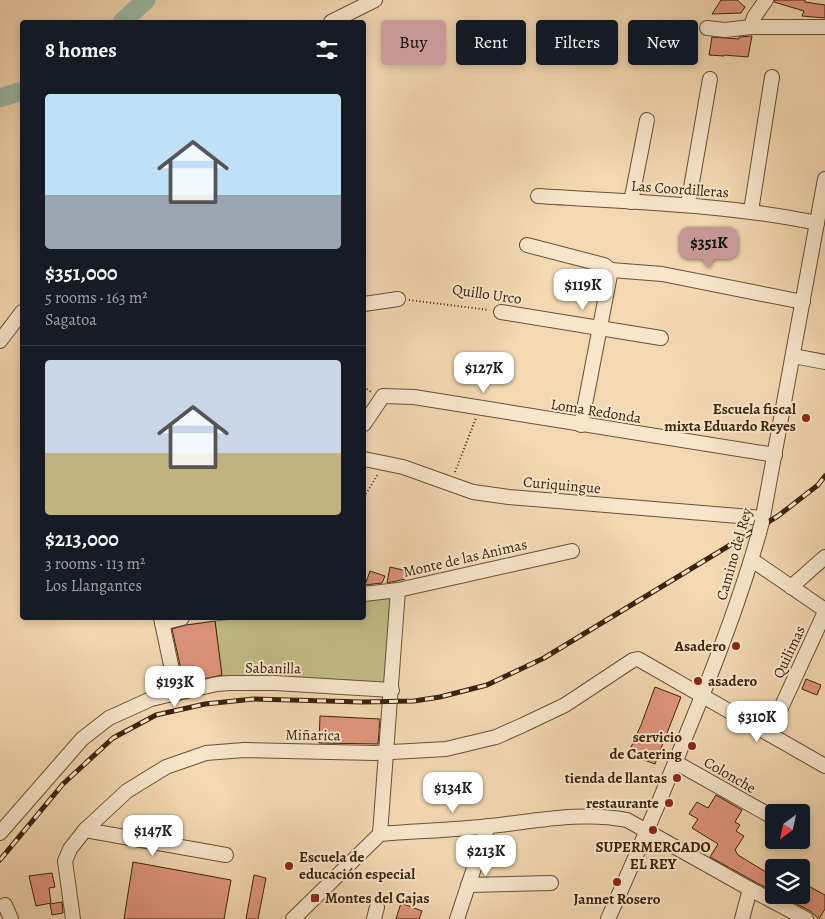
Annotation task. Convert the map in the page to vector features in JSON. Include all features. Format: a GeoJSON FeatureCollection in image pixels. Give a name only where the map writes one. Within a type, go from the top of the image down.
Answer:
{"type":"FeatureCollection","features":[{"type":"Feature","properties":{"kind":"street"},"geometry":{"type":"LineString","coordinates":[[335,20],[375,0]]}},
{"type":"Feature","properties":{"kind":"street"},"geometry":{"type":"LineString","coordinates":[[751,27],[754,17],[766,0]]}},
{"type":"Feature","properties":{"kind":"street"},"geometry":{"type":"LineString","coordinates":[[707,28],[725,30],[751,27],[825,27]]}},
{"type":"Feature","properties":{"kind":"street"},"geometry":{"type":"LineString","coordinates":[[751,211],[772,77]]}},
{"type":"Feature","properties":{"kind":"street"},"geometry":{"type":"LineString","coordinates":[[688,206],[710,79]]}},
{"type":"Feature","properties":{"kind":"street"},"geometry":{"type":"LineString","coordinates":[[630,202],[647,120]]}},
{"type":"Feature","properties":{"kind":"street","name":"Camino del Rey"},"geometry":{"type":"LineString","coordinates":[[608,919],[647,831],[702,696],[752,560],[762,524],[825,179]]}},
{"type":"Feature","properties":{"kind":"street","name":"Las Coordilleras"},"geometry":{"type":"LineString","coordinates":[[538,196],[751,211],[817,223]]}},
{"type":"Feature","properties":{"kind":"street"},"geometry":{"type":"LineString","coordinates":[[527,245],[604,265],[611,270],[662,274],[803,302]]}},
{"type":"Feature","properties":{"kind":"street"},"geometry":{"type":"LineString","coordinates":[[581,425],[611,270]]}},
{"type":"Feature","properties":{"kind":"street"},"geometry":{"type":"LineString","coordinates":[[366,304],[398,299]]}},
{"type":"Feature","properties":{"kind":"street","name":"Quillo Urco"},"geometry":{"type":"LineString","coordinates":[[501,312],[661,338]]}},
{"type":"Feature","properties":{"kind":"street"},"geometry":{"type":"LineString","coordinates":[[0,341],[20,315]]}},
{"type":"Feature","properties":{"kind":"street"},"geometry":{"type":"LineString","coordinates":[[793,356],[825,362]]}},
{"type":"Feature","properties":{"kind":"street","name":"Loma Redonda"},"geometry":{"type":"LineString","coordinates":[[366,421],[383,396],[414,397],[775,455]]}},
{"type":"Feature","properties":{"kind":"street","name":"Curiquingue"},"geometry":{"type":"LineString","coordinates":[[366,459],[403,467],[473,492],[762,524]]}},
{"type":"Feature","properties":{"kind":"street","name":"Monte de las Animas"},"geometry":{"type":"LineString","coordinates":[[366,594],[398,590],[572,551]]}},
{"type":"Feature","properties":{"kind":"street"},"geometry":{"type":"LineString","coordinates":[[791,587],[825,557]]}},
{"type":"Feature","properties":{"kind":"street"},"geometry":{"type":"LineString","coordinates":[[752,560],[825,611]]}},
{"type":"Feature","properties":{"kind":"street"},"geometry":{"type":"LineString","coordinates":[[380,834],[398,590]]}},
{"type":"Feature","properties":{"kind":"street","name":"Quilimas"},"geometry":{"type":"LineString","coordinates":[[769,734],[825,611]]}},
{"type":"Feature","properties":{"kind":"street"},"geometry":{"type":"LineString","coordinates":[[162,620],[177,693]]}},
{"type":"Feature","properties":{"kind":"street","name":"Miñarica"},"geometry":{"type":"LineString","coordinates":[[73,919],[65,860],[85,830],[127,791],[166,767],[206,753],[244,750],[437,751],[496,737],[565,705],[634,660],[638,660],[702,696]]}},
{"type":"Feature","properties":{"kind":"street","name":"Sabanilla"},"geometry":{"type":"LineString","coordinates":[[0,833],[82,739],[109,718],[151,699],[229,683],[275,683],[392,690]]}},
{"type":"Feature","properties":{"kind":"street"},"geometry":{"type":"LineString","coordinates":[[702,696],[825,766]]}},
{"type":"Feature","properties":{"kind":"street","name":"Colonche"},"geometry":{"type":"LineString","coordinates":[[675,762],[765,813]]}},
{"type":"Feature","properties":{"kind":"street"},"geometry":{"type":"LineString","coordinates":[[293,919],[380,834],[588,816],[608,816],[627,820],[806,919]]}},
{"type":"Feature","properties":{"kind":"street"},"geometry":{"type":"LineString","coordinates":[[457,919],[488,826]]}},
{"type":"Feature","properties":{"kind":"street"},"geometry":{"type":"LineString","coordinates":[[85,830],[226,855]]}},
{"type":"Feature","properties":{"kind":"street"},"geometry":{"type":"LineString","coordinates":[[468,885],[550,883]]}},
{"type":"Feature","properties":{"kind":"street"},"geometry":{"type":"LineString","coordinates":[[742,919],[750,889]]}},
{"type":"Feature","properties":{"kind":"street"},"geometry":{"type":"LineString","coordinates":[[5,905],[11,919]]}},
{"type":"Feature","properties":{"kind":"path","name":"Quillo Urco"},"geometry":{"type":"LineString","coordinates":[[398,299],[501,312]]}},
{"type":"Feature","properties":{"kind":"path"},"geometry":{"type":"LineString","coordinates":[[456,468],[480,408]]}},
{"type":"Feature","properties":{"kind":"path"},"geometry":{"type":"LineString","coordinates":[[366,494],[384,462]]}},
{"type":"Feature","properties":{"kind":"shaded area"},"geometry":{"type":"Polygon","coordinates":[[[390,598],[385,683],[222,678],[215,621],[366,620],[366,601],[390,598]]]}},
{"type":"Feature","properties":{"kind":"building"},"geometry":{"type":"Polygon","coordinates":[[[721,0],[737,0],[745,7],[741,13],[712,14],[721,0]]]}},
{"type":"Feature","properties":{"kind":"building"},"geometry":{"type":"Polygon","coordinates":[[[775,0],[805,0],[805,2],[825,5],[825,18],[802,16],[804,11],[774,2],[775,0]]]}},
{"type":"Feature","properties":{"kind":"building"},"geometry":{"type":"Polygon","coordinates":[[[752,36],[748,57],[709,55],[712,37],[739,39],[739,37],[752,36]]]}},
{"type":"Feature","properties":{"kind":"building"},"geometry":{"type":"Polygon","coordinates":[[[390,567],[407,571],[405,579],[387,583],[390,567]]]}},
{"type":"Feature","properties":{"kind":"building"},"geometry":{"type":"Polygon","coordinates":[[[370,571],[385,576],[382,583],[366,585],[370,571]]]}},
{"type":"Feature","properties":{"kind":"building"},"geometry":{"type":"Polygon","coordinates":[[[215,621],[222,675],[184,683],[172,629],[215,621]]]}},
{"type":"Feature","properties":{"kind":"building"},"geometry":{"type":"Polygon","coordinates":[[[806,679],[821,685],[817,695],[802,689],[806,679]]]}},
{"type":"Feature","properties":{"kind":"building"},"geometry":{"type":"Polygon","coordinates":[[[655,687],[681,697],[655,764],[628,754],[655,687]]]}},
{"type":"Feature","properties":{"kind":"building"},"geometry":{"type":"Polygon","coordinates":[[[320,716],[380,719],[378,744],[319,743],[320,716]]]}},
{"type":"Feature","properties":{"kind":"building"},"geometry":{"type":"Polygon","coordinates":[[[716,795],[742,810],[735,822],[740,825],[736,831],[744,836],[735,850],[738,855],[765,872],[765,887],[710,857],[718,844],[692,828],[698,819],[689,814],[697,802],[708,808],[716,795]]]}},
{"type":"Feature","properties":{"kind":"building"},"geometry":{"type":"Polygon","coordinates":[[[133,862],[231,880],[224,919],[124,919],[133,862]]]}},
{"type":"Feature","properties":{"kind":"building"},"geometry":{"type":"Polygon","coordinates":[[[52,873],[55,887],[49,888],[51,903],[36,906],[29,876],[52,873]]]}},
{"type":"Feature","properties":{"kind":"building"},"geometry":{"type":"Polygon","coordinates":[[[254,875],[266,878],[258,919],[246,919],[254,875]]]}},
{"type":"Feature","properties":{"kind":"building"},"geometry":{"type":"Polygon","coordinates":[[[810,887],[825,895],[825,909],[819,919],[810,911],[797,904],[810,904],[810,887]]]}},
{"type":"Feature","properties":{"kind":"building"},"geometry":{"type":"Polygon","coordinates":[[[62,902],[63,913],[52,915],[50,904],[62,902]]]}},
{"type":"Feature","properties":{"kind":"building"},"geometry":{"type":"Polygon","coordinates":[[[401,903],[422,911],[419,919],[396,919],[401,903]]]}},
{"type":"Feature","properties":{"kind":"waterway"},"geometry":{"type":"LineString","coordinates":[[124,20],[146,0]]}},
{"type":"Feature","properties":{"kind":"waterway"},"geometry":{"type":"LineString","coordinates":[[0,98],[20,92]]}},
{"type":"Feature","properties":{"kind":"railway"},"geometry":{"type":"LineString","coordinates":[[0,860],[63,784],[113,738],[156,715],[205,704],[254,699],[362,702],[414,701],[440,697],[487,685],[544,658],[778,516],[818,485],[825,476]]}},
{"type":"Feature","properties":{"kind":"place","name":"Escuela fiscal mixta Eduardo Reyes"},"geometry":{"type":"Point","coordinates":[806,418]}},
{"type":"Feature","properties":{"kind":"place","name":"Asadero"},"geometry":{"type":"Point","coordinates":[736,646]}},
{"type":"Feature","properties":{"kind":"place","name":"asadero"},"geometry":{"type":"Point","coordinates":[698,681]}},
{"type":"Feature","properties":{"kind":"place","name":"servicio de Catering"},"geometry":{"type":"Point","coordinates":[692,746]}},
{"type":"Feature","properties":{"kind":"place","name":"tienda de llantas"},"geometry":{"type":"Point","coordinates":[677,778]}},
{"type":"Feature","properties":{"kind":"place","name":"restaurante"},"geometry":{"type":"Point","coordinates":[669,803]}},
{"type":"Feature","properties":{"kind":"place","name":"SUPERMERCADO EL REY"},"geometry":{"type":"Point","coordinates":[653,830]}},
{"type":"Feature","properties":{"kind":"place","name":"Escuela de educación especial"},"geometry":{"type":"Point","coordinates":[289,866]}},
{"type":"Feature","properties":{"kind":"place","name":"Jannet Rosero"},"geometry":{"type":"Point","coordinates":[617,882]}},
{"type":"Feature","properties":{"kind":"place","name":"Montes del Cajas"},"geometry":{"type":"Point","coordinates":[315,898]}}]}
